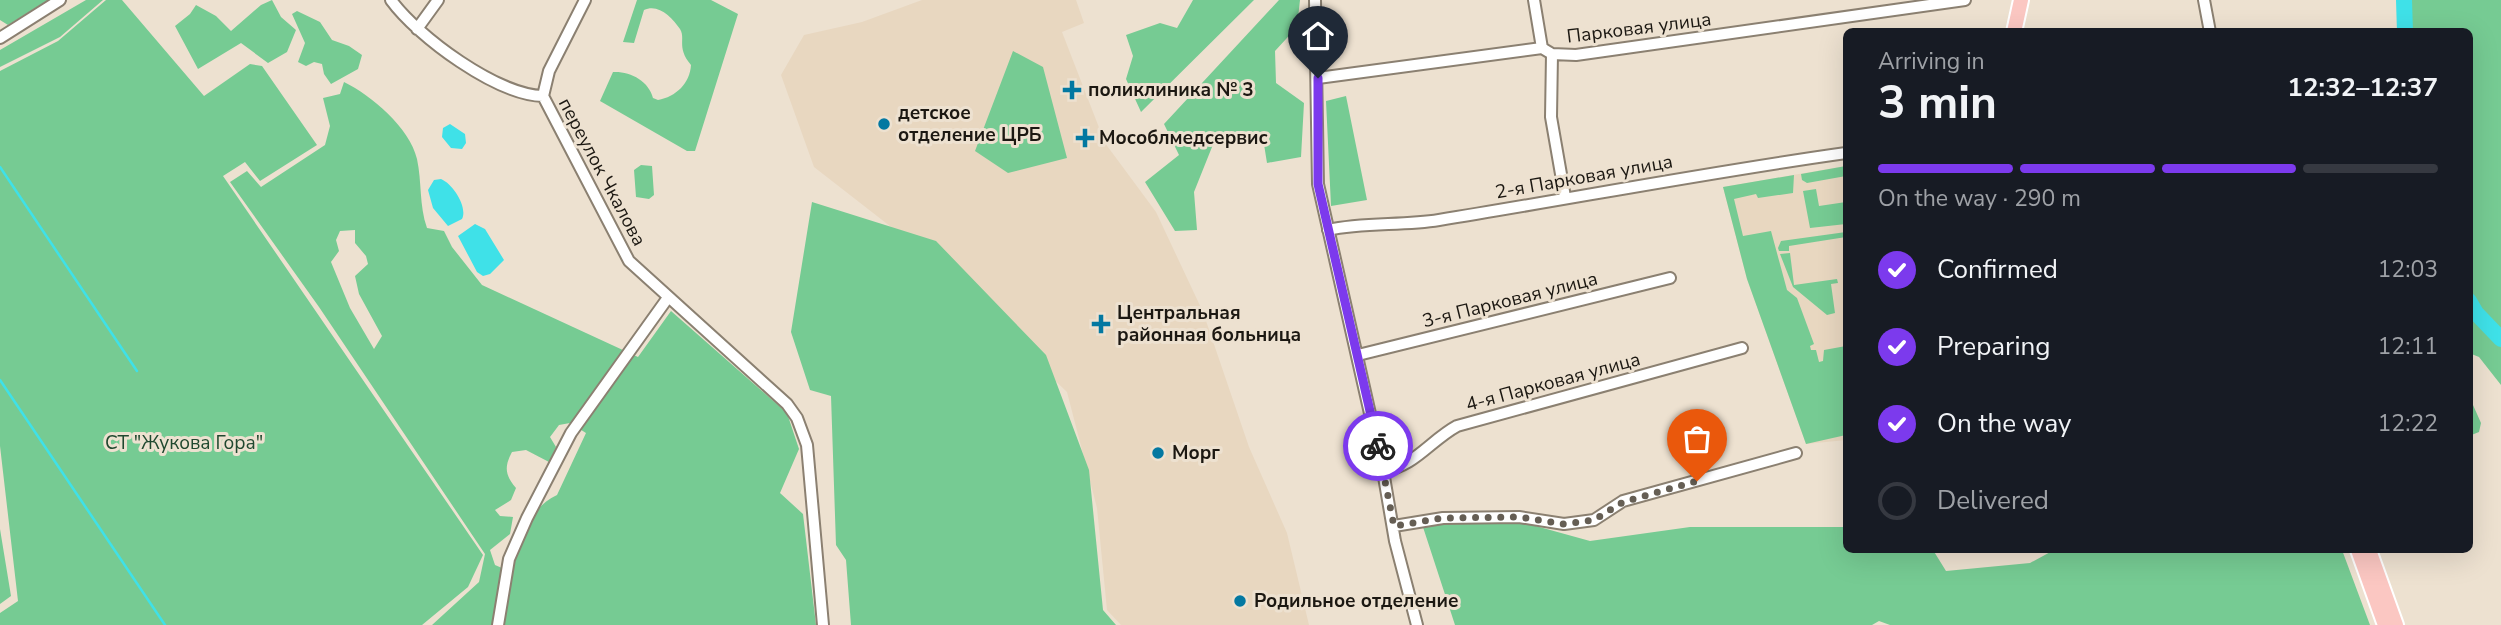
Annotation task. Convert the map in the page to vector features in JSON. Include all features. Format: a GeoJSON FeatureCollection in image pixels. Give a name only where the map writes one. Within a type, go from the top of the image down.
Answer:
{"type":"FeatureCollection","features":[{"type":"Feature","properties":{"kind":"main road"},"geometry":{"type":"LineString","coordinates":[[2015,28],[2021,0]]}},
{"type":"Feature","properties":{"kind":"main road"},"geometry":{"type":"LineString","coordinates":[[2359,553],[2385,625]]}},
{"type":"Feature","properties":{"kind":"main road"},"geometry":{"type":"LineString","coordinates":[[2370,553],[2396,625]]}},
{"type":"Feature","properties":{"kind":"street"},"geometry":{"type":"LineString","coordinates":[[0,38],[60,0]]}},
{"type":"Feature","properties":{"kind":"street","name":"переулок Чкалова"},"geometry":{"type":"LineString","coordinates":[[391,0],[417,29],[444,51],[523,95],[542,96],[629,261],[667,299],[773,391],[797,418],[807,445],[823,625]]}},
{"type":"Feature","properties":{"kind":"street"},"geometry":{"type":"LineString","coordinates":[[417,29],[438,0]]}},
{"type":"Feature","properties":{"kind":"street"},"geometry":{"type":"LineString","coordinates":[[542,96],[549,71],[585,0]]}},
{"type":"Feature","properties":{"kind":"street"},"geometry":{"type":"LineString","coordinates":[[1315,0],[1318,184],[1384,471],[1395,541],[1417,625]]}},
{"type":"Feature","properties":{"kind":"street"},"geometry":{"type":"LineString","coordinates":[[1534,0],[1542,48]]}},
{"type":"Feature","properties":{"kind":"street","name":"Парковая улица"},"geometry":{"type":"LineString","coordinates":[[1318,78],[1542,48],[1552,54],[1576,55],[1965,0]]}},
{"type":"Feature","properties":{"kind":"street"},"geometry":{"type":"LineString","coordinates":[[2204,0],[2209,28]]}},
{"type":"Feature","properties":{"kind":"street"},"geometry":{"type":"LineString","coordinates":[[1552,54],[1551,117],[1565,197]]}},
{"type":"Feature","properties":{"kind":"street","name":"2-я Парковая улица"},"geometry":{"type":"LineString","coordinates":[[1328,230],[1349,225],[1438,220],[1565,197],[1843,153]]}},
{"type":"Feature","properties":{"kind":"street","name":"3-я Парковая улица"},"geometry":{"type":"LineString","coordinates":[[1358,355],[1670,278]]}},
{"type":"Feature","properties":{"kind":"street"},"geometry":{"type":"LineString","coordinates":[[498,625],[509,559],[571,433],[667,299]]}},
{"type":"Feature","properties":{"kind":"street","name":"4-я Парковая улица"},"geometry":{"type":"LineString","coordinates":[[1384,471],[1418,457],[1442,435],[1457,426],[1742,348]]}},
{"type":"Feature","properties":{"kind":"street"},"geometry":{"type":"LineString","coordinates":[[1394,526],[1443,518],[1519,517],[1564,524],[1594,520],[1623,502],[1796,453]]}},
{"type":"Feature","properties":{"kind":"shaded area","name":"Центральная районная больница"},"geometry":{"type":"Polygon","coordinates":[[[922,0],[1076,0],[1084,23],[1062,32],[1105,143],[1156,212],[1203,312],[1249,447],[1287,533],[1309,625],[1121,625],[1107,610],[1097,508],[1067,392],[913,244],[814,167],[781,75],[804,35],[862,22],[922,0]]]}},
{"type":"Feature","properties":{"kind":"shaded area"},"geometry":{"type":"Polygon","coordinates":[[[1843,167],[1843,440],[1806,444],[1747,279],[1723,187],[1843,167]]]}},
{"type":"Feature","properties":{"kind":"green space"},"geometry":{"type":"Polygon","coordinates":[[[0,0],[48,0],[8,25],[0,20],[0,0]]]}},
{"type":"Feature","properties":{"kind":"green space"},"geometry":{"type":"Polygon","coordinates":[[[86,0],[103,0],[60,37],[0,67],[0,50],[86,0]]]}},
{"type":"Feature","properties":{"kind":"green space","name":"СТ \"Жукова Гора\""},"geometry":{"type":"Polygon","coordinates":[[[106,0],[122,0],[204,96],[250,64],[262,66],[317,145],[260,181],[245,162],[223,176],[483,555],[468,587],[422,625],[0,625],[0,613],[18,601],[0,446],[0,71],[58,41],[106,0]]]}},
{"type":"Feature","properties":{"kind":"green space"},"geometry":{"type":"Polygon","coordinates":[[[272,0],[281,17],[296,30],[287,52],[268,63],[241,43],[198,69],[175,26],[190,14],[196,5],[216,16],[231,31],[261,5],[272,0]]]}},
{"type":"Feature","properties":{"kind":"green space"},"geometry":{"type":"Polygon","coordinates":[[[637,0],[711,0],[738,14],[695,151],[687,151],[600,101],[613,72],[638,78],[653,98],[658,100],[676,92],[688,78],[691,65],[684,53],[682,33],[664,12],[654,8],[644,10],[634,43],[623,42],[637,0]]]}},
{"type":"Feature","properties":{"kind":"green space"},"geometry":{"type":"Polygon","coordinates":[[[1193,0],[1254,0],[1141,112],[1126,79],[1133,56],[1126,35],[1160,23],[1177,28],[1193,0]]]}},
{"type":"Feature","properties":{"kind":"green space"},"geometry":{"type":"Polygon","coordinates":[[[1279,0],[1300,0],[1297,27],[1275,51],[1276,83],[1304,103],[1301,157],[1267,163],[1262,132],[1214,142],[1194,192],[1197,230],[1175,231],[1145,182],[1179,155],[1164,124],[1279,0]]]}},
{"type":"Feature","properties":{"kind":"green space"},"geometry":{"type":"Polygon","coordinates":[[[2397,0],[2501,0],[2501,385],[2479,357],[2473,355],[2473,28],[2400,28],[2397,0]]]}},
{"type":"Feature","properties":{"kind":"green space"},"geometry":{"type":"Polygon","coordinates":[[[297,11],[320,22],[332,40],[349,46],[362,55],[358,69],[331,84],[324,74],[322,64],[314,62],[306,66],[298,62],[305,43],[292,14],[297,11]]]}},
{"type":"Feature","properties":{"kind":"green space"},"geometry":{"type":"Polygon","coordinates":[[[1013,51],[1043,67],[1067,158],[1008,173],[975,151],[1013,51]]]}},
{"type":"Feature","properties":{"kind":"green space"},"geometry":{"type":"Polygon","coordinates":[[[344,82],[366,95],[398,124],[413,147],[417,159],[427,228],[444,231],[452,247],[482,285],[638,357],[671,311],[787,413],[799,449],[780,493],[803,514],[816,625],[432,625],[479,582],[485,554],[319,307],[230,182],[247,171],[261,187],[325,145],[330,126],[323,98],[340,94],[344,82]],[[355,230],[340,231],[336,240],[339,251],[331,262],[350,308],[374,349],[382,336],[359,294],[355,276],[368,264],[366,256],[355,243],[355,230]],[[570,423],[559,425],[550,437],[556,447],[549,462],[526,450],[512,452],[507,471],[516,488],[511,500],[495,510],[500,516],[513,517],[510,534],[490,550],[495,565],[509,571],[532,517],[539,508],[557,495],[586,433],[570,423]]]}},
{"type":"Feature","properties":{"kind":"green space"},"geometry":{"type":"Polygon","coordinates":[[[1346,96],[1367,200],[1331,206],[1326,101],[1346,96]]]}},
{"type":"Feature","properties":{"kind":"green space"},"geometry":{"type":"Polygon","coordinates":[[[641,165],[652,166],[654,195],[649,199],[636,197],[634,170],[641,165]]]}},
{"type":"Feature","properties":{"kind":"green space"},"geometry":{"type":"Polygon","coordinates":[[[1843,167],[1843,177],[1807,183],[1802,180],[1801,174],[1843,167]]]}},
{"type":"Feature","properties":{"kind":"green space"},"geometry":{"type":"Polygon","coordinates":[[[1794,175],[1793,193],[1758,198],[1756,194],[1734,199],[1743,236],[1771,231],[1787,290],[1797,298],[1814,344],[1810,346],[1811,350],[1816,350],[1819,362],[1823,361],[1824,350],[1843,347],[1843,436],[1806,444],[1747,279],[1723,187],[1794,175]]]}},
{"type":"Feature","properties":{"kind":"green space"},"geometry":{"type":"Polygon","coordinates":[[[1816,189],[1819,206],[1843,202],[1843,224],[1810,228],[1803,191],[1816,189]]]}},
{"type":"Feature","properties":{"kind":"green space"},"geometry":{"type":"Polygon","coordinates":[[[812,202],[936,241],[1046,355],[1089,470],[1103,610],[1116,625],[851,625],[846,560],[836,545],[831,396],[810,390],[791,332],[812,202]]]}},
{"type":"Feature","properties":{"kind":"green space"},"geometry":{"type":"Polygon","coordinates":[[[1843,232],[1843,237],[1789,246],[1789,251],[1779,251],[1781,241],[1843,232]]]}},
{"type":"Feature","properties":{"kind":"green space"},"geometry":{"type":"Polygon","coordinates":[[[1790,253],[1794,285],[1837,279],[1838,283],[1831,284],[1835,313],[1827,315],[1793,287],[1780,254],[1790,253]]]}},
{"type":"Feature","properties":{"kind":"green space"},"geometry":{"type":"Polygon","coordinates":[[[2473,405],[2481,423],[2479,432],[2473,434],[2473,405]]]}},
{"type":"Feature","properties":{"kind":"green space"},"geometry":{"type":"Polygon","coordinates":[[[1421,521],[1521,522],[1590,541],[1690,527],[1843,527],[1843,553],[1935,553],[1946,571],[2030,563],[2048,553],[2343,553],[2370,625],[1890,625],[1879,621],[1872,625],[1455,625],[1421,521]]]}},
{"type":"Feature","properties":{"kind":"green space"},"geometry":{"type":"Polygon","coordinates":[[[0,529],[11,596],[0,604],[0,529]]]}},
{"type":"Feature","properties":{"kind":"water"},"geometry":{"type":"Polygon","coordinates":[[[450,124],[465,134],[466,143],[462,149],[451,148],[442,137],[443,128],[450,124]]]}},
{"type":"Feature","properties":{"kind":"water"},"geometry":{"type":"Polygon","coordinates":[[[441,179],[454,191],[463,208],[462,219],[448,226],[433,208],[428,190],[434,180],[441,179]]]}},
{"type":"Feature","properties":{"kind":"water"},"geometry":{"type":"Polygon","coordinates":[[[475,224],[485,229],[504,260],[490,274],[483,276],[477,272],[458,236],[475,224]]]}},
{"type":"Feature","properties":{"kind":"waterway"},"geometry":{"type":"LineString","coordinates":[[2404,0],[2405,28]]}},
{"type":"Feature","properties":{"kind":"waterway"},"geometry":{"type":"LineString","coordinates":[[0,167],[137,371]]}},
{"type":"Feature","properties":{"kind":"waterway"},"geometry":{"type":"LineString","coordinates":[[2473,308],[2501,339]]}},
{"type":"Feature","properties":{"kind":"waterway"},"geometry":{"type":"LineString","coordinates":[[0,380],[165,625]]}},
{"type":"Feature","properties":{"kind":"way so far"},"geometry":{"type":"LineString","coordinates":[[1378,446],[1394,526],[1443,518],[1519,517],[1564,524],[1594,520],[1623,502],[1697,481]]}},
{"type":"Feature","properties":{"kind":"place","name":"поликлиника № 3"},"geometry":{"type":"Point","coordinates":[1072,90]}},
{"type":"Feature","properties":{"kind":"place","name":"детское отделение ЦРБ"},"geometry":{"type":"Point","coordinates":[884,124]}},
{"type":"Feature","properties":{"kind":"place","name":"Мособлмедсервис"},"geometry":{"type":"Point","coordinates":[1085,138]}},
{"type":"Feature","properties":{"kind":"place","name":"Центральная районная больница"},"geometry":{"type":"Point","coordinates":[1101,324]}},
{"type":"Feature","properties":{"kind":"place","name":"Морг"},"geometry":{"type":"Point","coordinates":[1158,453]}},
{"type":"Feature","properties":{"kind":"place","name":"Родильное отделение"},"geometry":{"type":"Point","coordinates":[1240,601]}},
{"type":"Feature","properties":{"kind":"route"},"geometry":{"type":"LineString","coordinates":[[1318,78],[1318,184],[1378,446]]}}]}
